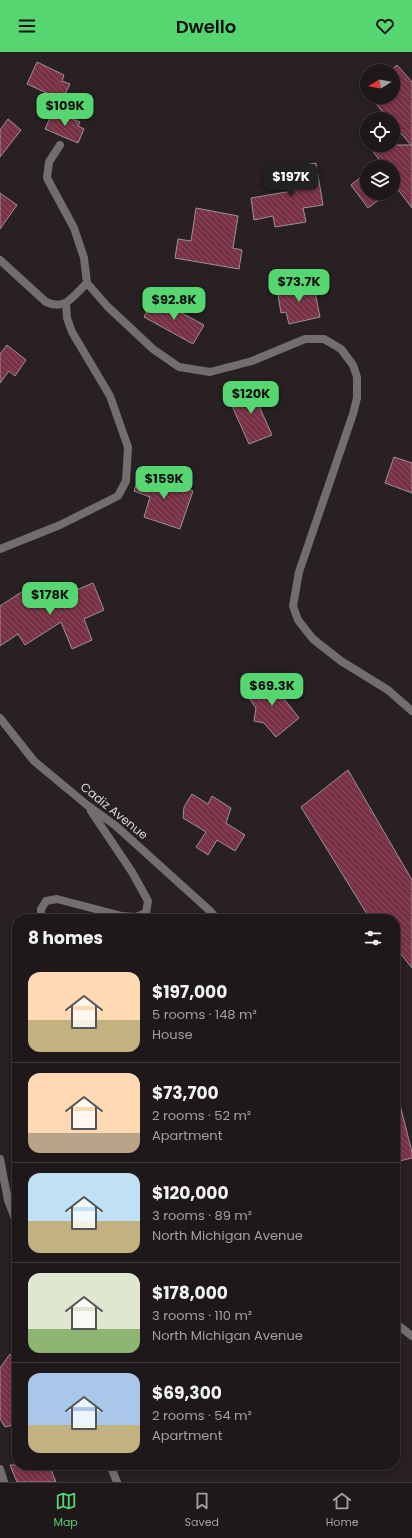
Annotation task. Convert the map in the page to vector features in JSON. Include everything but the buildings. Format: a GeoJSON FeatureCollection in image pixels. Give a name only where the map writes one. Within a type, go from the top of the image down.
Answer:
{"type":"FeatureCollection","features":[{"type":"Feature","properties":{"kind":"street"},"geometry":{"type":"LineString","coordinates":[[60,145],[49,162],[47,178],[74,228],[84,258],[87,283],[107,306],[153,349],[179,367],[210,372],[252,361],[305,339],[324,339],[341,349],[353,365],[358,377],[357,398],[353,414],[299,572],[294,606],[298,620],[313,639],[341,661],[388,690],[412,711]]}},
{"type":"Feature","properties":{"kind":"street"},"geometry":{"type":"LineString","coordinates":[[0,260],[46,302],[54,306],[66,304],[87,283]]}},
{"type":"Feature","properties":{"kind":"street"},"geometry":{"type":"LineString","coordinates":[[0,549],[60,525],[118,496],[126,481],[128,447],[110,396],[72,332],[67,318],[66,304]]}},
{"type":"Feature","properties":{"kind":"street","name":"Cadiz Avenue"},"geometry":{"type":"LineString","coordinates":[[0,718],[34,761],[87,805],[116,826],[213,914]]}},
{"type":"Feature","properties":{"kind":"street"},"geometry":{"type":"LineString","coordinates":[[87,805],[132,872],[148,901],[146,913],[144,914]]}},
{"type":"Feature","properties":{"kind":"street"},"geometry":{"type":"LineString","coordinates":[[42,914],[41,909],[46,901],[56,899],[114,914]]}},
{"type":"Feature","properties":{"kind":"street"},"geometry":{"type":"LineString","coordinates":[[0,1159],[8,1200],[12,1211]]}},
{"type":"Feature","properties":{"kind":"street"},"geometry":{"type":"LineString","coordinates":[[400,1327],[412,1336]]}},
{"type":"Feature","properties":{"kind":"street"},"geometry":{"type":"LineString","coordinates":[[0,1469],[4,1482]]}},
{"type":"Feature","properties":{"kind":"street"},"geometry":{"type":"LineString","coordinates":[[112,1470],[117,1482]]}}]}
